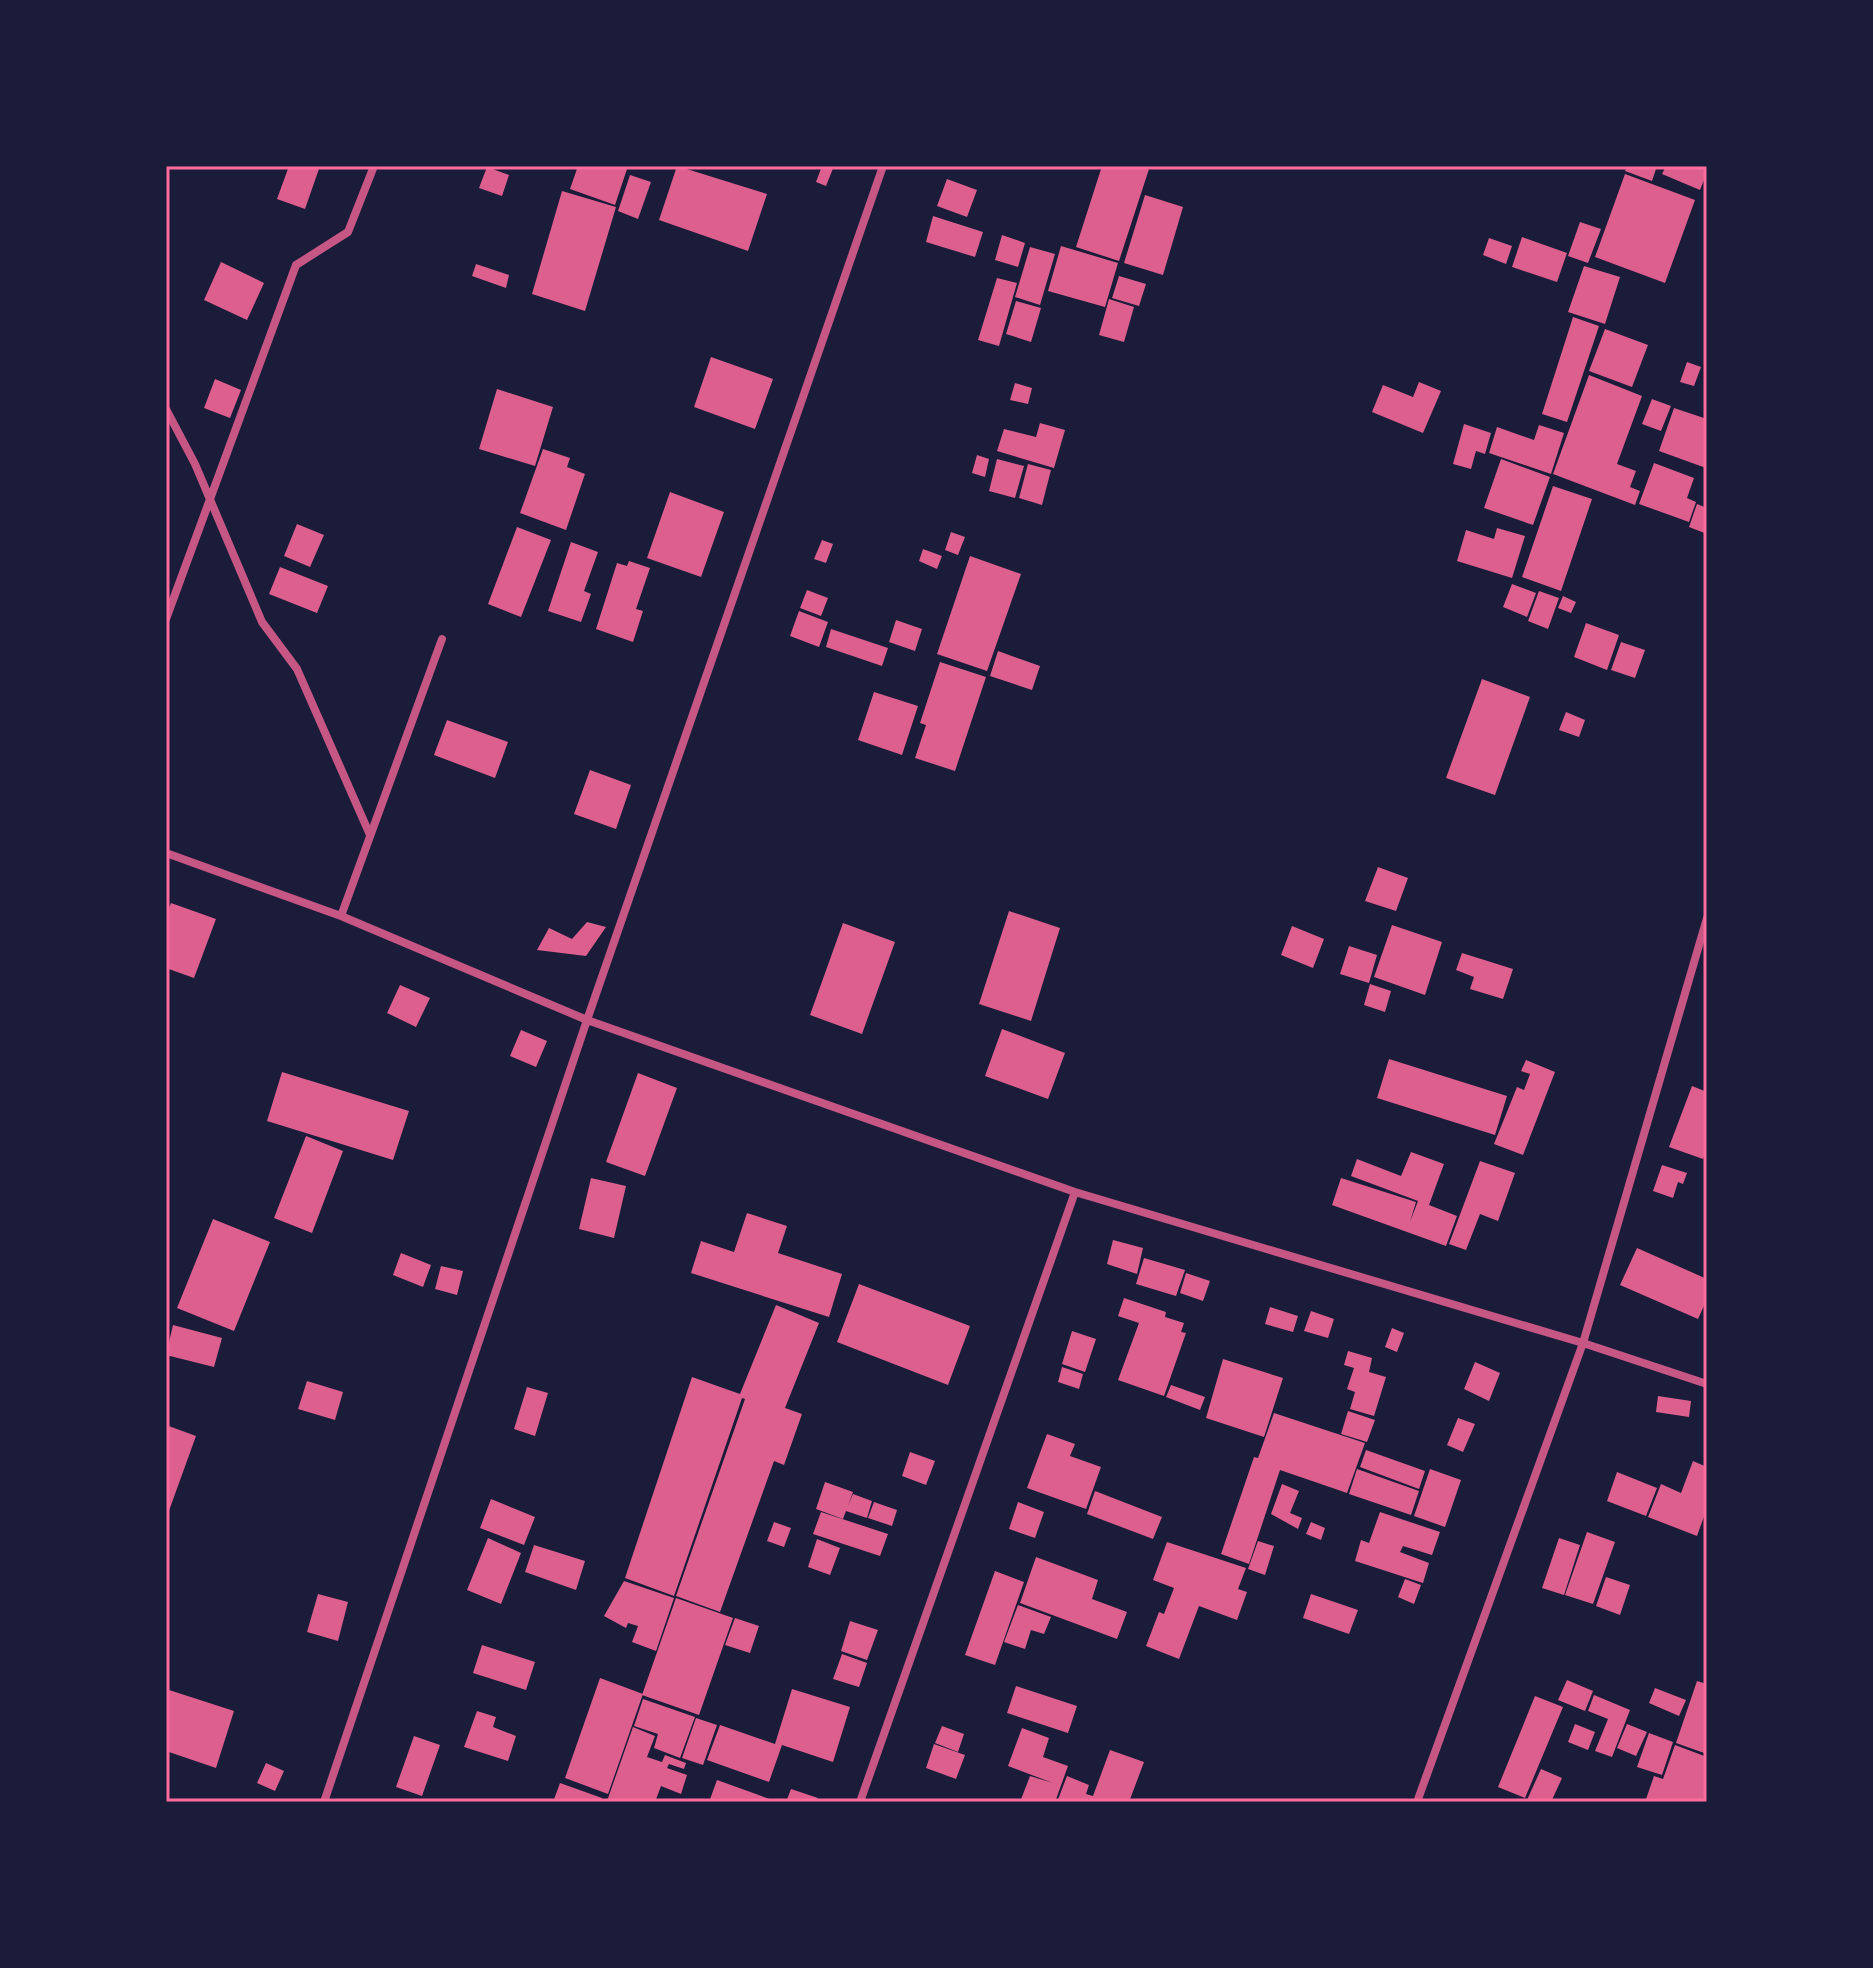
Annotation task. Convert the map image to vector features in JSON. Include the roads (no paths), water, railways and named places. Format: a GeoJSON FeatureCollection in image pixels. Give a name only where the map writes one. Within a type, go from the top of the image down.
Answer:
{"type":"FeatureCollection","features":[{"type":"Feature","properties":{"kind":"street"},"geometry":{"type":"LineString","coordinates":[[166,619],[296,265],[348,232],[374,166]]}},
{"type":"Feature","properties":{"kind":"street"},"geometry":{"type":"LineString","coordinates":[[324,1802],[587,1020],[883,166]]}},
{"type":"Feature","properties":{"kind":"street"},"geometry":{"type":"LineString","coordinates":[[166,409],[210,499],[262,622],[297,669],[370,835]]}},
{"type":"Feature","properties":{"kind":"street"},"geometry":{"type":"LineString","coordinates":[[341,916],[442,639]]}},
{"type":"Feature","properties":{"kind":"street"},"geometry":{"type":"LineString","coordinates":[[166,853],[341,916],[587,1020],[1075,1192],[1583,1343],[1707,1384]]}},
{"type":"Feature","properties":{"kind":"street"},"geometry":{"type":"LineString","coordinates":[[1417,1802],[1583,1343],[1707,918]]}},
{"type":"Feature","properties":{"kind":"street"},"geometry":{"type":"LineString","coordinates":[[860,1802],[1075,1192]]}}]}
